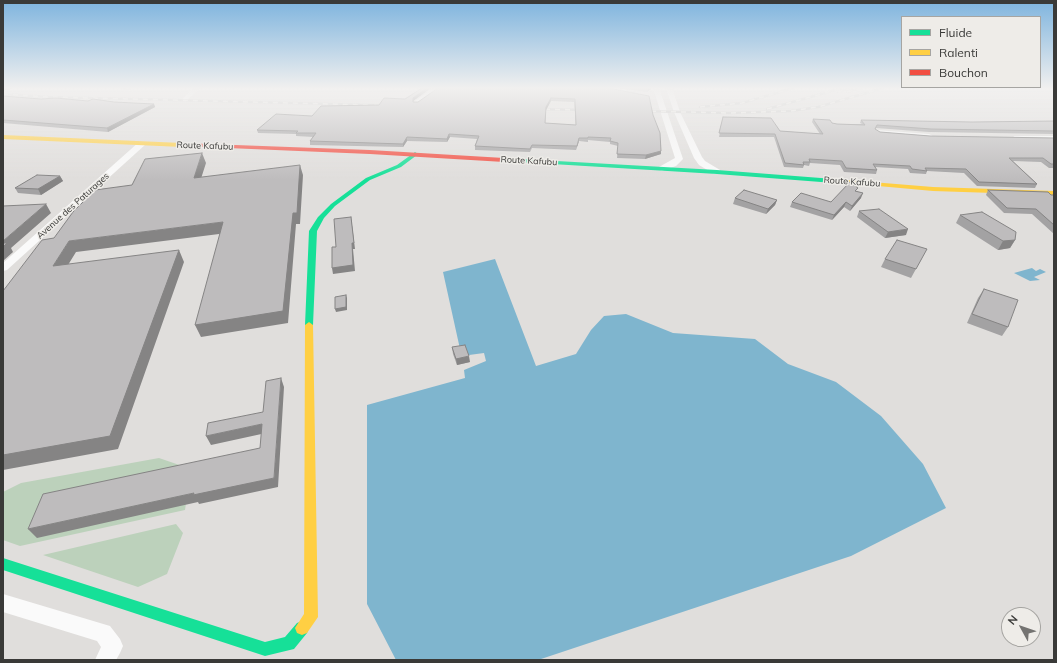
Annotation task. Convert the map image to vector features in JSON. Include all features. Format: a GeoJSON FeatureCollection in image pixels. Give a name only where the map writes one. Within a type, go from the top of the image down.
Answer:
{"type":"FeatureCollection","features":[{"type":"Feature","properties":{"kind":"main road","name":"Route Kafubu"},"geometry":{"type":"LineString","coordinates":[[3,137],[142,144],[415,154],[717,172],[933,188],[1054,193]]}},
{"type":"Feature","properties":{"kind":"main road"},"geometry":{"type":"LineString","coordinates":[[3,564],[265,649],[289,644],[311,617],[308,336],[313,231],[321,217],[333,205],[368,179],[399,166],[415,154]]}},
{"type":"Feature","properties":{"kind":"street"},"geometry":{"type":"LineString","coordinates":[[662,169],[673,164],[679,158],[664,119]]}},
{"type":"Feature","properties":{"kind":"street"},"geometry":{"type":"LineString","coordinates":[[681,119],[698,158],[702,163],[717,172]]}},
{"type":"Feature","properties":{"kind":"street"},"geometry":{"type":"LineString","coordinates":[[879,132],[937,136]]}},
{"type":"Feature","properties":{"kind":"street"},"geometry":{"type":"LineString","coordinates":[[1011,138],[1054,138]]}},
{"type":"Feature","properties":{"kind":"street","name":"Avenue des Paturages"},"geometry":{"type":"LineString","coordinates":[[3,268],[142,144]]}},
{"type":"Feature","properties":{"kind":"street"},"geometry":{"type":"LineString","coordinates":[[3,603],[103,633],[113,646],[105,660]]}},
{"type":"Feature","properties":{"kind":"green space"},"geometry":{"type":"Polygon","coordinates":[[[159,458],[191,469],[185,510],[20,546],[3,540],[3,492],[21,483],[159,458]]]}},
{"type":"Feature","properties":{"kind":"green space"},"geometry":{"type":"Polygon","coordinates":[[[176,524],[183,533],[167,574],[138,587],[43,555],[176,524]]]}},
{"type":"Feature","properties":{"kind":"water"},"geometry":{"type":"Polygon","coordinates":[[[495,259],[536,366],[576,354],[591,330],[604,316],[626,314],[673,333],[755,339],[788,364],[836,382],[881,416],[923,464],[946,508],[851,556],[538,660],[396,660],[367,604],[367,405],[465,378],[464,370],[486,361],[484,353],[469,355],[460,349],[443,272],[495,259]]]}},
{"type":"Feature","properties":{"kind":"water"},"geometry":{"type":"Polygon","coordinates":[[[1032,268],[1036,271],[1040,269],[1046,272],[1034,277],[1040,280],[1030,281],[1014,273],[1032,268]]]}},
{"type":"Feature","properties":{"kind":"building"},"geometry":{"type":"Polygon","coordinates":[[[3,119],[125,119],[107,128],[3,119]]]}},
{"type":"Feature","properties":{"kind":"building"},"geometry":{"type":"Polygon","coordinates":[[[270,119],[545,119],[545,123],[576,125],[576,119],[655,119],[660,133],[661,151],[646,155],[617,154],[618,143],[610,141],[611,138],[579,138],[577,146],[532,145],[530,149],[475,146],[479,136],[449,134],[447,139],[407,137],[403,144],[310,141],[316,133],[257,130],[270,119]]]}},
{"type":"Feature","properties":{"kind":"building"},"geometry":{"type":"Polygon","coordinates":[[[723,119],[772,119],[780,131],[823,134],[813,119],[830,120],[832,123],[837,124],[865,125],[861,120],[972,122],[1054,121],[1054,131],[931,129],[877,125],[875,129],[880,132],[930,136],[1054,138],[1054,164],[1051,164],[1043,158],[1009,158],[1037,184],[979,182],[966,169],[925,168],[927,171],[912,169],[910,166],[873,164],[877,170],[846,168],[842,161],[809,159],[810,162],[803,162],[804,165],[785,163],[775,134],[719,133],[723,119]]]}},
{"type":"Feature","properties":{"kind":"building"},"geometry":{"type":"Polygon","coordinates":[[[202,153],[194,178],[300,165],[297,213],[293,213],[283,311],[195,325],[223,222],[69,241],[53,266],[179,250],[110,436],[3,455],[3,291],[42,240],[54,238],[73,212],[95,190],[132,185],[145,159],[202,153]]]}},
{"type":"Feature","properties":{"kind":"building"},"geometry":{"type":"Polygon","coordinates":[[[37,175],[60,176],[38,189],[15,188],[37,175]]]}},
{"type":"Feature","properties":{"kind":"building"},"geometry":{"type":"Polygon","coordinates":[[[850,182],[858,188],[855,191],[863,193],[852,206],[846,202],[834,215],[792,202],[801,193],[831,202],[850,182]]]}},
{"type":"Feature","properties":{"kind":"building"},"geometry":{"type":"Polygon","coordinates":[[[744,190],[777,200],[768,209],[735,198],[744,190]]]}},
{"type":"Feature","properties":{"kind":"building"},"geometry":{"type":"Polygon","coordinates":[[[988,190],[1048,192],[1051,195],[1054,195],[1054,225],[1036,209],[1007,208],[988,190]]]}},
{"type":"Feature","properties":{"kind":"building"},"geometry":{"type":"Polygon","coordinates":[[[46,204],[3,241],[3,206],[46,204]]]}},
{"type":"Feature","properties":{"kind":"building"},"geometry":{"type":"Polygon","coordinates":[[[879,209],[908,229],[888,232],[859,211],[879,209]]]}},
{"type":"Feature","properties":{"kind":"building"},"geometry":{"type":"Polygon","coordinates":[[[982,212],[1016,232],[1015,240],[1003,241],[960,215],[982,212]]]}},
{"type":"Feature","properties":{"kind":"building"},"geometry":{"type":"Polygon","coordinates":[[[351,217],[354,243],[352,243],[353,265],[332,268],[332,247],[336,247],[334,219],[351,217]]]}},
{"type":"Feature","properties":{"kind":"building"},"geometry":{"type":"Polygon","coordinates":[[[897,240],[927,249],[916,269],[885,259],[897,240]]]}},
{"type":"Feature","properties":{"kind":"building"},"geometry":{"type":"Polygon","coordinates":[[[984,289],[1018,300],[1008,327],[972,314],[984,289]]]}},
{"type":"Feature","properties":{"kind":"building"},"geometry":{"type":"Polygon","coordinates":[[[346,295],[346,307],[335,309],[335,297],[346,295]]]}},
{"type":"Feature","properties":{"kind":"building"},"geometry":{"type":"Polygon","coordinates":[[[465,345],[469,356],[456,359],[452,347],[465,345]]]}},
{"type":"Feature","properties":{"kind":"building"},"geometry":{"type":"Polygon","coordinates":[[[281,378],[274,478],[193,495],[194,493],[28,529],[43,494],[260,448],[262,424],[206,436],[208,423],[263,412],[266,381],[281,378]]]}},
{"type":"Feature","properties":{"kind":"traffic: fast"},"geometry":{"type":"LineString","coordinates":[[309,325],[313,231],[321,217],[333,205],[368,179],[399,166],[415,154]]}},
{"type":"Feature","properties":{"kind":"traffic: fast"},"geometry":{"type":"LineString","coordinates":[[521,161],[717,172],[847,182]]}},
{"type":"Feature","properties":{"kind":"traffic: fast"},"geometry":{"type":"LineString","coordinates":[[3,564],[265,649],[289,644],[302,628]]}},
{"type":"Feature","properties":{"kind":"traffic: slow"},"geometry":{"type":"LineString","coordinates":[[3,137],[182,145]]}},
{"type":"Feature","properties":{"kind":"traffic: slow"},"geometry":{"type":"LineString","coordinates":[[847,182],[933,189],[1054,193]]}},
{"type":"Feature","properties":{"kind":"traffic: slow"},"geometry":{"type":"LineString","coordinates":[[302,628],[311,617],[309,325]]}},
{"type":"Feature","properties":{"kind":"traffic: jam"},"geometry":{"type":"LineString","coordinates":[[182,145],[370,152],[521,161]]}}]}
